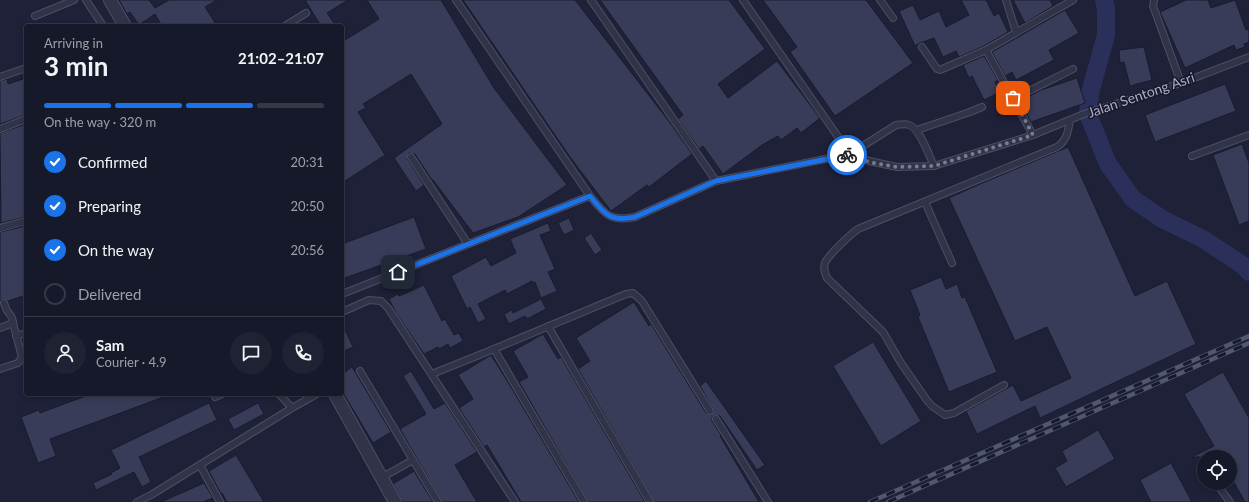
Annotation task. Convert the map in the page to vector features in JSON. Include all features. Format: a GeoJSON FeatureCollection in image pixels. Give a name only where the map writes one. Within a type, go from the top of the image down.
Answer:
{"type":"FeatureCollection","features":[{"type":"Feature","properties":{"kind":"street"},"geometry":{"type":"LineString","coordinates":[[110,0],[124,24]]}},
{"type":"Feature","properties":{"kind":"street"},"geometry":{"type":"LineString","coordinates":[[336,396],[395,502]]}},
{"type":"Feature","properties":{"kind":"lane"},"geometry":{"type":"LineString","coordinates":[[36,16],[74,0]]}},
{"type":"Feature","properties":{"kind":"lane"},"geometry":{"type":"LineString","coordinates":[[86,0],[101,24]]}},
{"type":"Feature","properties":{"kind":"lane"},"geometry":{"type":"LineString","coordinates":[[456,0],[590,196],[598,206],[611,217],[622,220],[635,217],[716,181],[850,154],[896,125],[909,125],[917,130],[934,166]]}},
{"type":"Feature","properties":{"kind":"lane"},"geometry":{"type":"LineString","coordinates":[[591,0],[716,181]]}},
{"type":"Feature","properties":{"kind":"lane"},"geometry":{"type":"LineString","coordinates":[[743,0],[850,154]]}},
{"type":"Feature","properties":{"kind":"lane"},"geometry":{"type":"LineString","coordinates":[[880,0],[893,18]]}},
{"type":"Feature","properties":{"kind":"lane"},"geometry":{"type":"LineString","coordinates":[[1006,0],[1016,32]]}},
{"type":"Feature","properties":{"kind":"lane"},"geometry":{"type":"LineString","coordinates":[[922,47],[937,69],[940,70],[986,50],[1073,0]]}},
{"type":"Feature","properties":{"kind":"lane"},"geometry":{"type":"LineString","coordinates":[[1154,0],[1153,6],[1181,83]]}},
{"type":"Feature","properties":{"kind":"lane"},"geometry":{"type":"LineString","coordinates":[[288,24],[306,13]]}},
{"type":"Feature","properties":{"kind":"lane"},"geometry":{"type":"LineString","coordinates":[[986,50],[1033,135]]}},
{"type":"Feature","properties":{"kind":"lane","name":"Jalan Sentong Asri"},"geometry":{"type":"LineString","coordinates":[[850,154],[869,162],[897,167],[934,166],[1033,135],[1084,114],[1181,83],[1249,58]]}},
{"type":"Feature","properties":{"kind":"lane"},"geometry":{"type":"LineString","coordinates":[[0,77],[24,69]]}},
{"type":"Feature","properties":{"kind":"lane"},"geometry":{"type":"LineString","coordinates":[[1013,98],[1073,69]]}},
{"type":"Feature","properties":{"kind":"lane"},"geometry":{"type":"LineString","coordinates":[[917,130],[982,107]]}},
{"type":"Feature","properties":{"kind":"lane"},"geometry":{"type":"LineString","coordinates":[[0,129],[24,120]]}},
{"type":"Feature","properties":{"kind":"lane"},"geometry":{"type":"LineString","coordinates":[[1004,385],[954,412],[945,414],[932,406],[901,363],[883,332],[827,278],[824,269],[825,262],[848,237],[858,229],[1057,147],[1064,142],[1068,132],[1070,120]]}},
{"type":"Feature","properties":{"kind":"lane"},"geometry":{"type":"LineString","coordinates":[[1192,156],[1249,135]]}},
{"type":"Feature","properties":{"kind":"lane"},"geometry":{"type":"LineString","coordinates":[[411,157],[468,244]]}},
{"type":"Feature","properties":{"kind":"lane"},"geometry":{"type":"LineString","coordinates":[[344,293],[590,196]]}},
{"type":"Feature","properties":{"kind":"lane"},"geometry":{"type":"LineString","coordinates":[[925,202],[952,263]]}},
{"type":"Feature","properties":{"kind":"lane"},"geometry":{"type":"LineString","coordinates":[[0,228],[24,222]]}},
{"type":"Feature","properties":{"kind":"lane"},"geometry":{"type":"LineString","coordinates":[[432,374],[626,294],[633,293],[642,301],[710,411]]}},
{"type":"Feature","properties":{"kind":"lane"},"geometry":{"type":"LineString","coordinates":[[344,311],[369,300],[381,302],[388,308],[515,502]]}},
{"type":"Feature","properties":{"kind":"lane"},"geometry":{"type":"LineString","coordinates":[[0,369],[18,363],[21,361],[22,357],[12,318],[7,312],[4,303]]}},
{"type":"Feature","properties":{"kind":"lane"},"geometry":{"type":"LineString","coordinates":[[0,314],[7,312]]}},
{"type":"Feature","properties":{"kind":"lane"},"geometry":{"type":"LineString","coordinates":[[0,328],[13,323]]}},
{"type":"Feature","properties":{"kind":"lane"},"geometry":{"type":"LineString","coordinates":[[548,326],[650,502]]}},
{"type":"Feature","properties":{"kind":"lane"},"geometry":{"type":"LineString","coordinates":[[16,336],[24,334]]}},
{"type":"Feature","properties":{"kind":"lane"},"geometry":{"type":"LineString","coordinates":[[494,349],[584,502]]}},
{"type":"Feature","properties":{"kind":"lane"},"geometry":{"type":"LineString","coordinates":[[360,371],[438,502]]}},
{"type":"Feature","properties":{"kind":"lane"},"geometry":{"type":"LineString","coordinates":[[281,396],[292,408]]}},
{"type":"Feature","properties":{"kind":"lane"},"geometry":{"type":"LineString","coordinates":[[137,502],[151,495],[313,396]]}},
{"type":"Feature","properties":{"kind":"lane"},"geometry":{"type":"LineString","coordinates":[[716,419],[768,502]]}},
{"type":"Feature","properties":{"kind":"lane"},"geometry":{"type":"LineString","coordinates":[[381,478],[413,460]]}},
{"type":"Feature","properties":{"kind":"lane"},"geometry":{"type":"LineString","coordinates":[[200,465],[220,502]]}},
{"type":"Feature","properties":{"kind":"lane"},"geometry":{"type":"LineString","coordinates":[[1221,490],[1230,502]]}},
{"type":"Feature","properties":{"kind":"building"},"geometry":{"type":"Polygon","coordinates":[[[119,0],[149,0],[155,8],[169,0],[217,0],[205,7],[216,24],[161,24],[155,14],[138,24],[130,12],[127,14],[119,0]]]}},
{"type":"Feature","properties":{"kind":"building"},"geometry":{"type":"Polygon","coordinates":[[[305,0],[348,0],[327,13],[335,24],[320,24],[305,0]]]}},
{"type":"Feature","properties":{"kind":"building"},"geometry":{"type":"Polygon","coordinates":[[[367,0],[441,0],[494,88],[567,185],[518,217],[473,233],[432,180],[415,154],[409,153],[407,158],[424,185],[416,191],[394,158],[442,124],[411,74],[363,104],[366,108],[358,112],[385,155],[344,182],[344,41],[379,19],[367,0]]]}},
{"type":"Feature","properties":{"kind":"building"},"geometry":{"type":"Polygon","coordinates":[[[463,0],[575,0],[671,124],[692,154],[649,187],[647,185],[611,211],[570,157],[463,0]]]}},
{"type":"Feature","properties":{"kind":"building"},"geometry":{"type":"Polygon","coordinates":[[[600,0],[729,0],[765,49],[718,84],[728,98],[777,61],[820,118],[801,133],[797,128],[781,140],[778,136],[762,145],[723,174],[703,146],[699,149],[678,119],[683,115],[600,0]]]}},
{"type":"Feature","properties":{"kind":"building"},"geometry":{"type":"Polygon","coordinates":[[[763,0],[866,0],[913,63],[835,116],[790,52],[797,47],[763,0]]]}},
{"type":"Feature","properties":{"kind":"building"},"geometry":{"type":"Polygon","coordinates":[[[961,0],[986,0],[994,16],[999,13],[1008,32],[984,46],[959,57],[956,51],[943,57],[934,38],[915,46],[899,11],[913,5],[920,20],[939,11],[946,27],[969,15],[961,0]]]}},
{"type":"Feature","properties":{"kind":"building"},"geometry":{"type":"Polygon","coordinates":[[[1013,0],[1050,0],[1053,6],[1025,23],[1013,0]]]}},
{"type":"Feature","properties":{"kind":"building"},"geometry":{"type":"Polygon","coordinates":[[[1186,0],[1208,0],[1211,8],[1235,0],[1246,30],[1249,29],[1249,42],[1244,44],[1245,47],[1236,50],[1234,45],[1185,68],[1160,12],[1186,0]]]}},
{"type":"Feature","properties":{"kind":"building"},"geometry":{"type":"Polygon","coordinates":[[[1065,10],[1079,33],[1049,50],[1054,60],[1016,80],[1012,72],[1005,76],[992,52],[1065,10]]]}},
{"type":"Feature","properties":{"kind":"building"},"geometry":{"type":"Polygon","coordinates":[[[1144,47],[1152,80],[1130,86],[1124,62],[1120,63],[1119,50],[1144,47]]]}},
{"type":"Feature","properties":{"kind":"building"},"geometry":{"type":"Polygon","coordinates":[[[984,56],[998,80],[995,82],[1000,92],[984,100],[972,76],[969,78],[963,65],[984,56]]]}},
{"type":"Feature","properties":{"kind":"building"},"geometry":{"type":"Polygon","coordinates":[[[1077,78],[1085,103],[1031,122],[1026,113],[1022,100],[1041,90],[1077,78]]]}},
{"type":"Feature","properties":{"kind":"building"},"geometry":{"type":"Polygon","coordinates":[[[7,79],[8,84],[24,79],[24,116],[0,124],[0,81],[7,79]]]}},
{"type":"Feature","properties":{"kind":"building"},"geometry":{"type":"Polygon","coordinates":[[[1225,84],[1236,111],[1155,142],[1145,115],[1225,84]]]}},
{"type":"Feature","properties":{"kind":"building"},"geometry":{"type":"Polygon","coordinates":[[[24,125],[24,217],[1,223],[0,133],[24,125]]]}},
{"type":"Feature","properties":{"kind":"building"},"geometry":{"type":"Polygon","coordinates":[[[1242,144],[1249,163],[1249,221],[1239,225],[1213,155],[1242,144]]]}},
{"type":"Feature","properties":{"kind":"building"},"geometry":{"type":"Polygon","coordinates":[[[1068,147],[1135,296],[1167,281],[1196,344],[1040,418],[1035,406],[977,434],[966,411],[1013,385],[1021,401],[1071,378],[1047,327],[1015,341],[949,198],[1068,147]]]}},
{"type":"Feature","properties":{"kind":"building"},"geometry":{"type":"Polygon","coordinates":[[[414,217],[426,249],[344,278],[344,243],[414,217]]]}},
{"type":"Feature","properties":{"kind":"building"},"geometry":{"type":"Polygon","coordinates":[[[569,218],[574,230],[564,235],[558,223],[569,218]]]}},
{"type":"Feature","properties":{"kind":"building"},"geometry":{"type":"Polygon","coordinates":[[[548,223],[551,231],[540,235],[555,269],[548,272],[557,291],[541,298],[535,282],[533,283],[532,281],[507,294],[505,290],[478,304],[486,319],[478,323],[470,307],[467,309],[451,276],[486,257],[491,266],[516,253],[510,239],[548,223]]]}},
{"type":"Feature","properties":{"kind":"building"},"geometry":{"type":"Polygon","coordinates":[[[24,226],[24,296],[8,301],[4,299],[0,301],[0,232],[24,226]]]}},
{"type":"Feature","properties":{"kind":"building"},"geometry":{"type":"Polygon","coordinates":[[[591,233],[602,250],[595,255],[584,238],[591,233]]]}},
{"type":"Feature","properties":{"kind":"building"},"geometry":{"type":"Polygon","coordinates":[[[941,277],[946,289],[957,284],[962,298],[965,297],[997,372],[949,392],[918,317],[920,315],[910,290],[941,277]]]}},
{"type":"Feature","properties":{"kind":"building"},"geometry":{"type":"Polygon","coordinates":[[[424,285],[442,321],[445,319],[454,335],[459,333],[463,341],[450,348],[448,344],[424,354],[396,313],[389,299],[398,294],[399,296],[424,285]]]}},
{"type":"Feature","properties":{"kind":"building"},"geometry":{"type":"Polygon","coordinates":[[[541,299],[546,309],[527,319],[525,316],[509,324],[504,314],[512,310],[513,313],[541,299]]]}},
{"type":"Feature","properties":{"kind":"building"},"geometry":{"type":"Polygon","coordinates":[[[634,302],[649,326],[651,324],[706,413],[711,415],[714,411],[700,386],[706,381],[765,465],[757,470],[720,416],[716,415],[712,417],[712,421],[721,435],[720,436],[759,502],[654,502],[578,369],[590,361],[576,338],[634,302]]]}},
{"type":"Feature","properties":{"kind":"building"},"geometry":{"type":"Polygon","coordinates":[[[344,327],[353,347],[344,351],[344,327]]]}},
{"type":"Feature","properties":{"kind":"building"},"geometry":{"type":"Polygon","coordinates":[[[543,334],[558,359],[561,357],[645,502],[588,502],[519,382],[528,377],[513,351],[543,334]]]}},
{"type":"Feature","properties":{"kind":"building"},"geometry":{"type":"Polygon","coordinates":[[[873,342],[921,421],[881,446],[833,366],[873,342]]]}},
{"type":"Feature","properties":{"kind":"building"},"geometry":{"type":"Polygon","coordinates":[[[491,355],[579,502],[521,502],[487,445],[484,447],[459,408],[473,399],[458,375],[491,355]]]}},
{"type":"Feature","properties":{"kind":"building"},"geometry":{"type":"Polygon","coordinates":[[[352,367],[391,432],[373,443],[344,394],[344,373],[352,367]]]}},
{"type":"Feature","properties":{"kind":"building"},"geometry":{"type":"Polygon","coordinates":[[[411,371],[434,409],[445,403],[477,452],[455,465],[477,502],[442,502],[400,429],[426,414],[403,376],[411,371]]]}},
{"type":"Feature","properties":{"kind":"building"},"geometry":{"type":"Polygon","coordinates":[[[1223,372],[1249,418],[1249,502],[1245,502],[1237,488],[1237,450],[1206,450],[1214,446],[1184,394],[1223,372]]]}},
{"type":"Feature","properties":{"kind":"building"},"geometry":{"type":"Polygon","coordinates":[[[86,396],[166,396],[50,439],[56,456],[38,463],[21,417],[39,410],[40,413],[86,396]]]}},
{"type":"Feature","properties":{"kind":"building"},"geometry":{"type":"Polygon","coordinates":[[[209,403],[217,420],[139,457],[151,482],[142,487],[134,472],[96,490],[93,483],[112,474],[111,473],[120,468],[111,450],[209,403]]]}},
{"type":"Feature","properties":{"kind":"building"},"geometry":{"type":"Polygon","coordinates":[[[258,403],[264,414],[234,430],[228,419],[258,403]]]}},
{"type":"Feature","properties":{"kind":"building"},"geometry":{"type":"Polygon","coordinates":[[[1098,430],[1115,459],[1066,487],[1055,468],[1067,461],[1062,451],[1098,430]]]}},
{"type":"Feature","properties":{"kind":"building"},"geometry":{"type":"Polygon","coordinates":[[[236,455],[264,502],[227,502],[222,493],[221,494],[209,471],[236,455]]]}},
{"type":"Feature","properties":{"kind":"building"},"geometry":{"type":"Polygon","coordinates":[[[1171,463],[1192,502],[1151,502],[1140,480],[1171,463]]]}},
{"type":"Feature","properties":{"kind":"building"},"geometry":{"type":"Polygon","coordinates":[[[414,471],[433,502],[402,501],[393,484],[414,471]]]}},
{"type":"Feature","properties":{"kind":"building"},"geometry":{"type":"Polygon","coordinates":[[[204,483],[213,498],[203,502],[161,502],[204,483]]]}},
{"type":"Feature","properties":{"kind":"waterway"},"geometry":{"type":"LineString","coordinates":[[1104,0],[1106,9],[1106,35],[1090,93],[1088,114],[1108,164],[1133,199],[1162,219],[1203,239],[1244,266],[1249,272]]}},
{"type":"Feature","properties":{"kind":"railway"},"geometry":{"type":"LineString","coordinates":[[870,502],[1249,336]]}},
{"type":"Feature","properties":{"kind":"railway"},"geometry":{"type":"LineString","coordinates":[[888,502],[1249,343]]}},
{"type":"Feature","properties":{"kind":"way so far"},"geometry":{"type":"LineString","coordinates":[[847,155],[850,154],[869,162],[897,167],[934,166],[1033,135],[1013,98]]}},
{"type":"Feature","properties":{"kind":"route"},"geometry":{"type":"LineString","coordinates":[[398,272],[590,196],[598,206],[611,217],[622,220],[635,217],[716,181],[847,155]]}}]}
